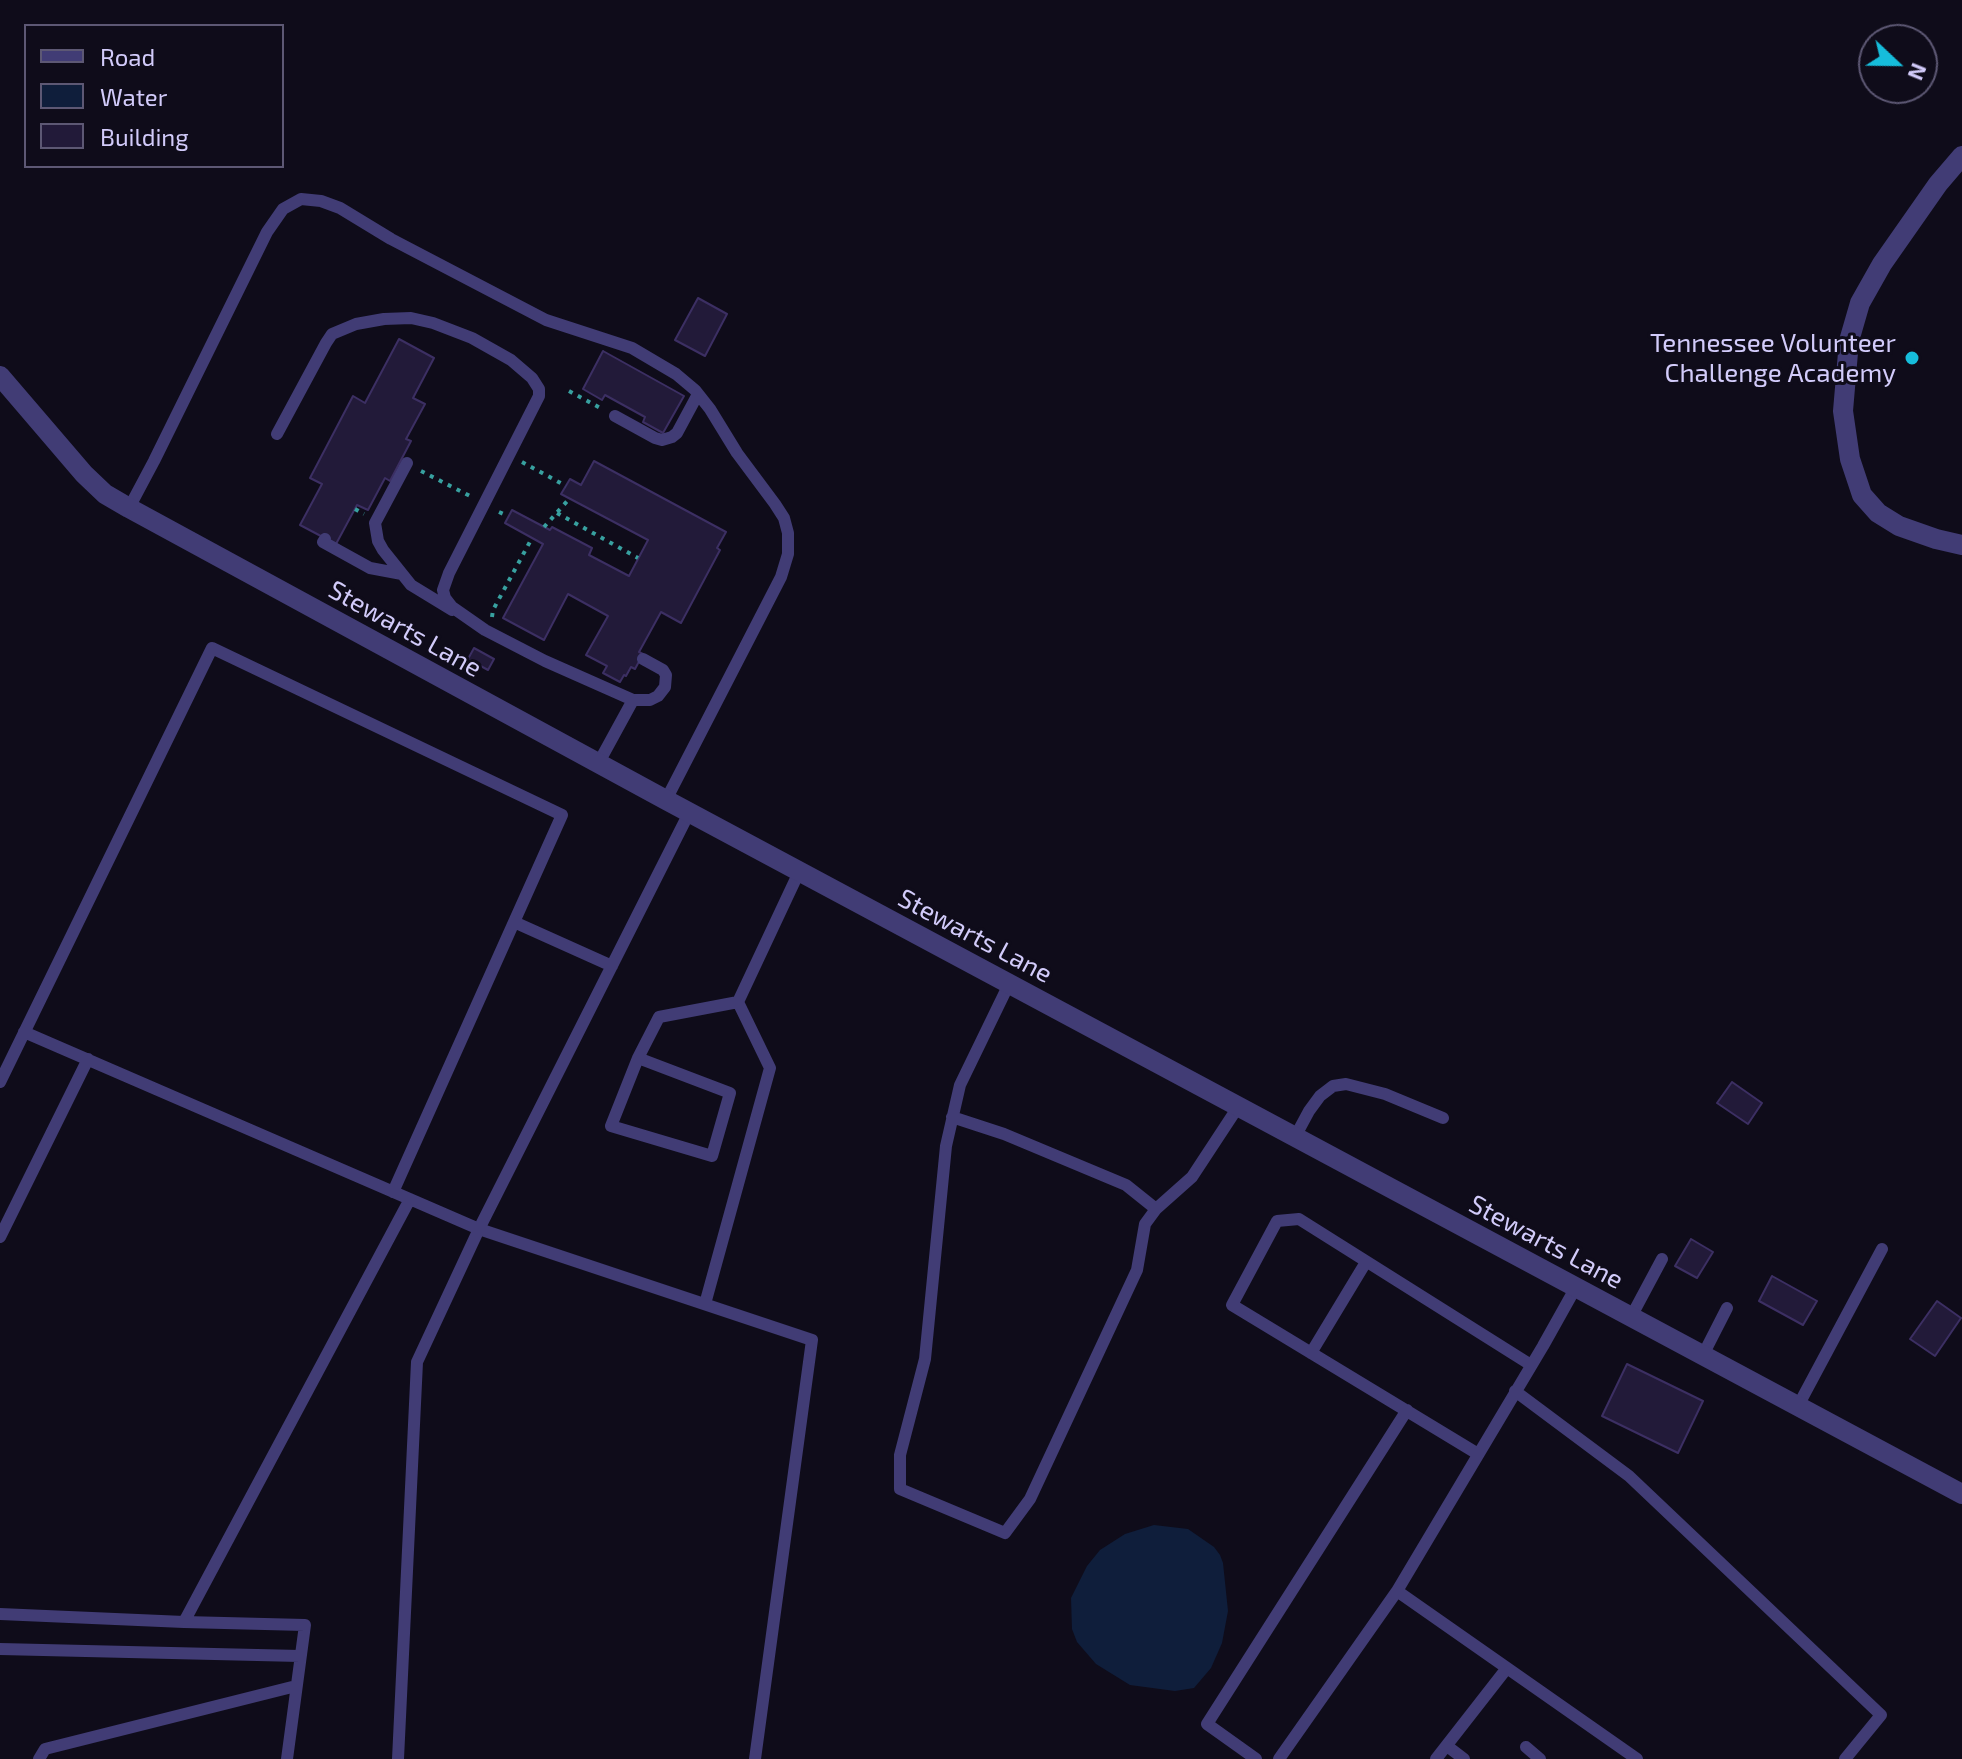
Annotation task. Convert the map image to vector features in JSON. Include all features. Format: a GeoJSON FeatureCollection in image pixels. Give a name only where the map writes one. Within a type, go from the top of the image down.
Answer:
{"type":"FeatureCollection","features":[{"type":"Feature","properties":{"kind":"street"},"geometry":{"type":"LineString","coordinates":[[1962,156],[1938,184],[1882,264],[1860,303],[1849,341],[1843,411],[1850,459],[1862,495],[1878,513],[1899,526],[1962,545]]}},
{"type":"Feature","properties":{"kind":"street","name":"Stewarts Lane"},"geometry":{"type":"LineString","coordinates":[[0,376],[84,474],[105,494],[129,508],[689,813],[1962,1494]]}},
{"type":"Feature","properties":{"kind":"lane"},"geometry":{"type":"LineString","coordinates":[[129,508],[267,232],[283,209],[301,199],[321,201],[340,208],[391,239],[546,320],[632,348],[676,374],[698,394],[784,518],[788,533],[788,554],[781,577],[666,800]]}},
{"type":"Feature","properties":{"kind":"lane"},"geometry":{"type":"LineString","coordinates":[[277,434],[315,359],[332,334],[356,324],[411,318],[433,323],[472,338],[511,360],[532,378],[539,389],[538,402],[443,590],[452,607],[464,616]]}},
{"type":"Feature","properties":{"kind":"lane"},"geometry":{"type":"LineString","coordinates":[[615,416],[662,440],[677,433],[698,394]]}},
{"type":"Feature","properties":{"kind":"lane"},"geometry":{"type":"LineString","coordinates":[[407,463],[375,523],[379,545],[414,587],[490,633],[633,700],[650,700],[665,687],[663,670],[643,659]]}},
{"type":"Feature","properties":{"kind":"lane"},"geometry":{"type":"LineString","coordinates":[[325,539],[323,542],[370,568],[402,574]]}},
{"type":"Feature","properties":{"kind":"lane"},"geometry":{"type":"LineString","coordinates":[[0,1082],[212,648],[562,815],[393,1192]]}},
{"type":"Feature","properties":{"kind":"lane"},"geometry":{"type":"LineString","coordinates":[[598,764],[633,700]]}},
{"type":"Feature","properties":{"kind":"lane"},"geometry":{"type":"LineString","coordinates":[[398,1759],[417,1362],[479,1229],[689,813]]}},
{"type":"Feature","properties":{"kind":"lane"},"geometry":{"type":"LineString","coordinates":[[738,1002],[799,872]]}},
{"type":"Feature","properties":{"kind":"lane"},"geometry":{"type":"LineString","coordinates":[[514,922],[612,966]]}},
{"type":"Feature","properties":{"kind":"lane"},"geometry":{"type":"LineString","coordinates":[[1009,984],[960,1085],[952,1117],[946,1146],[925,1359],[900,1455],[900,1489],[1005,1533],[1030,1499],[1137,1270],[1145,1224],[1156,1209],[1192,1177],[1238,1107]]}},
{"type":"Feature","properties":{"kind":"lane"},"geometry":{"type":"LineString","coordinates":[[638,1058],[730,1093],[712,1156],[611,1126],[638,1058],[659,1017],[738,1002]]}},
{"type":"Feature","properties":{"kind":"lane"},"geometry":{"type":"LineString","coordinates":[[705,1304],[770,1068],[738,1002]]}},
{"type":"Feature","properties":{"kind":"lane"},"geometry":{"type":"LineString","coordinates":[[24,1032],[479,1229],[812,1340],[755,1759]]}},
{"type":"Feature","properties":{"kind":"lane"},"geometry":{"type":"LineString","coordinates":[[0,1237],[88,1059]]}},
{"type":"Feature","properties":{"kind":"lane"},"geometry":{"type":"LineString","coordinates":[[1295,1137],[1320,1096],[1333,1086],[1346,1084],[1385,1094],[1443,1118]]}},
{"type":"Feature","properties":{"kind":"lane"},"geometry":{"type":"LineString","coordinates":[[952,1117],[1004,1134],[1126,1185],[1156,1209]]}},
{"type":"Feature","properties":{"kind":"lane"},"geometry":{"type":"LineString","coordinates":[[184,1622],[410,1199]]}},
{"type":"Feature","properties":{"kind":"lane"},"geometry":{"type":"LineString","coordinates":[[1478,1454],[1232,1305],[1277,1221],[1299,1219],[1531,1365]]}},
{"type":"Feature","properties":{"kind":"lane"},"geometry":{"type":"LineString","coordinates":[[1798,1406],[1882,1249]]}},
{"type":"Feature","properties":{"kind":"lane"},"geometry":{"type":"LineString","coordinates":[[1631,1317],[1662,1259]]}},
{"type":"Feature","properties":{"kind":"lane"},"geometry":{"type":"LineString","coordinates":[[1311,1353],[1366,1262]]}},
{"type":"Feature","properties":{"kind":"lane"},"geometry":{"type":"LineString","coordinates":[[1279,1759],[1397,1591],[1576,1287]]}},
{"type":"Feature","properties":{"kind":"lane"},"geometry":{"type":"LineString","coordinates":[[1703,1355],[1727,1308]]}},
{"type":"Feature","properties":{"kind":"lane"},"geometry":{"type":"LineString","coordinates":[[1515,1391],[1629,1476],[1881,1715],[1845,1759]]}},
{"type":"Feature","properties":{"kind":"lane"},"geometry":{"type":"LineString","coordinates":[[1256,1759],[1207,1724],[1407,1410]]}},
{"type":"Feature","properties":{"kind":"lane"},"geometry":{"type":"LineString","coordinates":[[1397,1591],[1634,1758]]}},
{"type":"Feature","properties":{"kind":"lane"},"geometry":{"type":"LineString","coordinates":[[0,1614],[305,1625],[287,1759]]}},
{"type":"Feature","properties":{"kind":"lane"},"geometry":{"type":"LineString","coordinates":[[0,1649],[300,1656]]}},
{"type":"Feature","properties":{"kind":"lane"},"geometry":{"type":"LineString","coordinates":[[1436,1759],[1507,1668]]}},
{"type":"Feature","properties":{"kind":"lane"},"geometry":{"type":"LineString","coordinates":[[39,1759],[45,1749],[296,1686]]}},
{"type":"Feature","properties":{"kind":"lane"},"geometry":{"type":"LineString","coordinates":[[1447,1746],[1464,1759]]}},
{"type":"Feature","properties":{"kind":"lane"},"geometry":{"type":"LineString","coordinates":[[1526,1747],[1540,1759]]}},
{"type":"Feature","properties":{"kind":"path"},"geometry":{"type":"LineString","coordinates":[[569,391],[615,416]]}},
{"type":"Feature","properties":{"kind":"path"},"geometry":{"type":"LineString","coordinates":[[585,399],[588,392]]}},
{"type":"Feature","properties":{"kind":"path"},"geometry":{"type":"LineString","coordinates":[[407,463],[508,516]]}},
{"type":"Feature","properties":{"kind":"path"},"geometry":{"type":"LineString","coordinates":[[529,466],[566,486]]}},
{"type":"Feature","properties":{"kind":"path"},"geometry":{"type":"LineString","coordinates":[[544,527],[570,498]]}},
{"type":"Feature","properties":{"kind":"path"},"geometry":{"type":"LineString","coordinates":[[557,513],[638,558]]}},
{"type":"Feature","properties":{"kind":"path"},"geometry":{"type":"LineString","coordinates":[[490,633],[493,610],[532,538]]}},
{"type":"Feature","properties":{"kind":"water"},"geometry":{"type":"Polygon","coordinates":[[[1154,1525],[1188,1529],[1214,1547],[1223,1563],[1228,1611],[1222,1643],[1211,1668],[1194,1688],[1175,1691],[1130,1685],[1096,1664],[1077,1642],[1072,1629],[1071,1598],[1087,1566],[1100,1550],[1125,1534],[1154,1525]]]}},
{"type":"Feature","properties":{"kind":"building"},"geometry":{"type":"Polygon","coordinates":[[[698,298],[727,314],[705,356],[675,340],[698,298]]]}},
{"type":"Feature","properties":{"kind":"building"},"geometry":{"type":"Polygon","coordinates":[[[399,339],[434,358],[413,398],[425,404],[406,439],[411,441],[390,481],[385,478],[368,510],[357,505],[336,544],[300,525],[322,484],[310,478],[353,396],[365,403],[399,339]]]}},
{"type":"Feature","properties":{"kind":"building"},"geometry":{"type":"Polygon","coordinates":[[[603,351],[684,396],[663,433],[643,422],[645,417],[605,395],[602,400],[583,389],[603,351]]]}},
{"type":"Feature","properties":{"kind":"building"},"geometry":{"type":"Polygon","coordinates":[[[594,461],[726,532],[717,548],[720,550],[681,623],[661,612],[639,652],[643,654],[635,669],[631,667],[620,682],[603,673],[607,666],[586,655],[608,616],[568,594],[544,640],[503,618],[543,544],[505,523],[512,510],[592,548],[589,555],[629,576],[648,540],[561,494],[570,479],[581,485],[594,461]]]}},
{"type":"Feature","properties":{"kind":"building"},"geometry":{"type":"Polygon","coordinates":[[[474,648],[494,659],[488,670],[468,659],[474,648]]]}},
{"type":"Feature","properties":{"kind":"building"},"geometry":{"type":"Polygon","coordinates":[[[1732,1082],[1762,1103],[1748,1124],[1717,1103],[1732,1082]]]}},
{"type":"Feature","properties":{"kind":"building"},"geometry":{"type":"Polygon","coordinates":[[[1691,1239],[1713,1252],[1697,1278],[1675,1266],[1691,1239]]]}},
{"type":"Feature","properties":{"kind":"building"},"geometry":{"type":"Polygon","coordinates":[[[1772,1276],[1817,1301],[1803,1325],[1759,1301],[1772,1276]]]}},
{"type":"Feature","properties":{"kind":"building"},"geometry":{"type":"Polygon","coordinates":[[[1937,1301],[1961,1318],[1935,1356],[1910,1339],[1937,1301]]]}},
{"type":"Feature","properties":{"kind":"building"},"geometry":{"type":"Polygon","coordinates":[[[1627,1364],[1703,1401],[1678,1453],[1602,1416],[1627,1364]]]}},
{"type":"Feature","properties":{"kind":"place","name":"Tennessee Volunteer Challenge Academy"},"geometry":{"type":"Point","coordinates":[1912,358]}}]}
